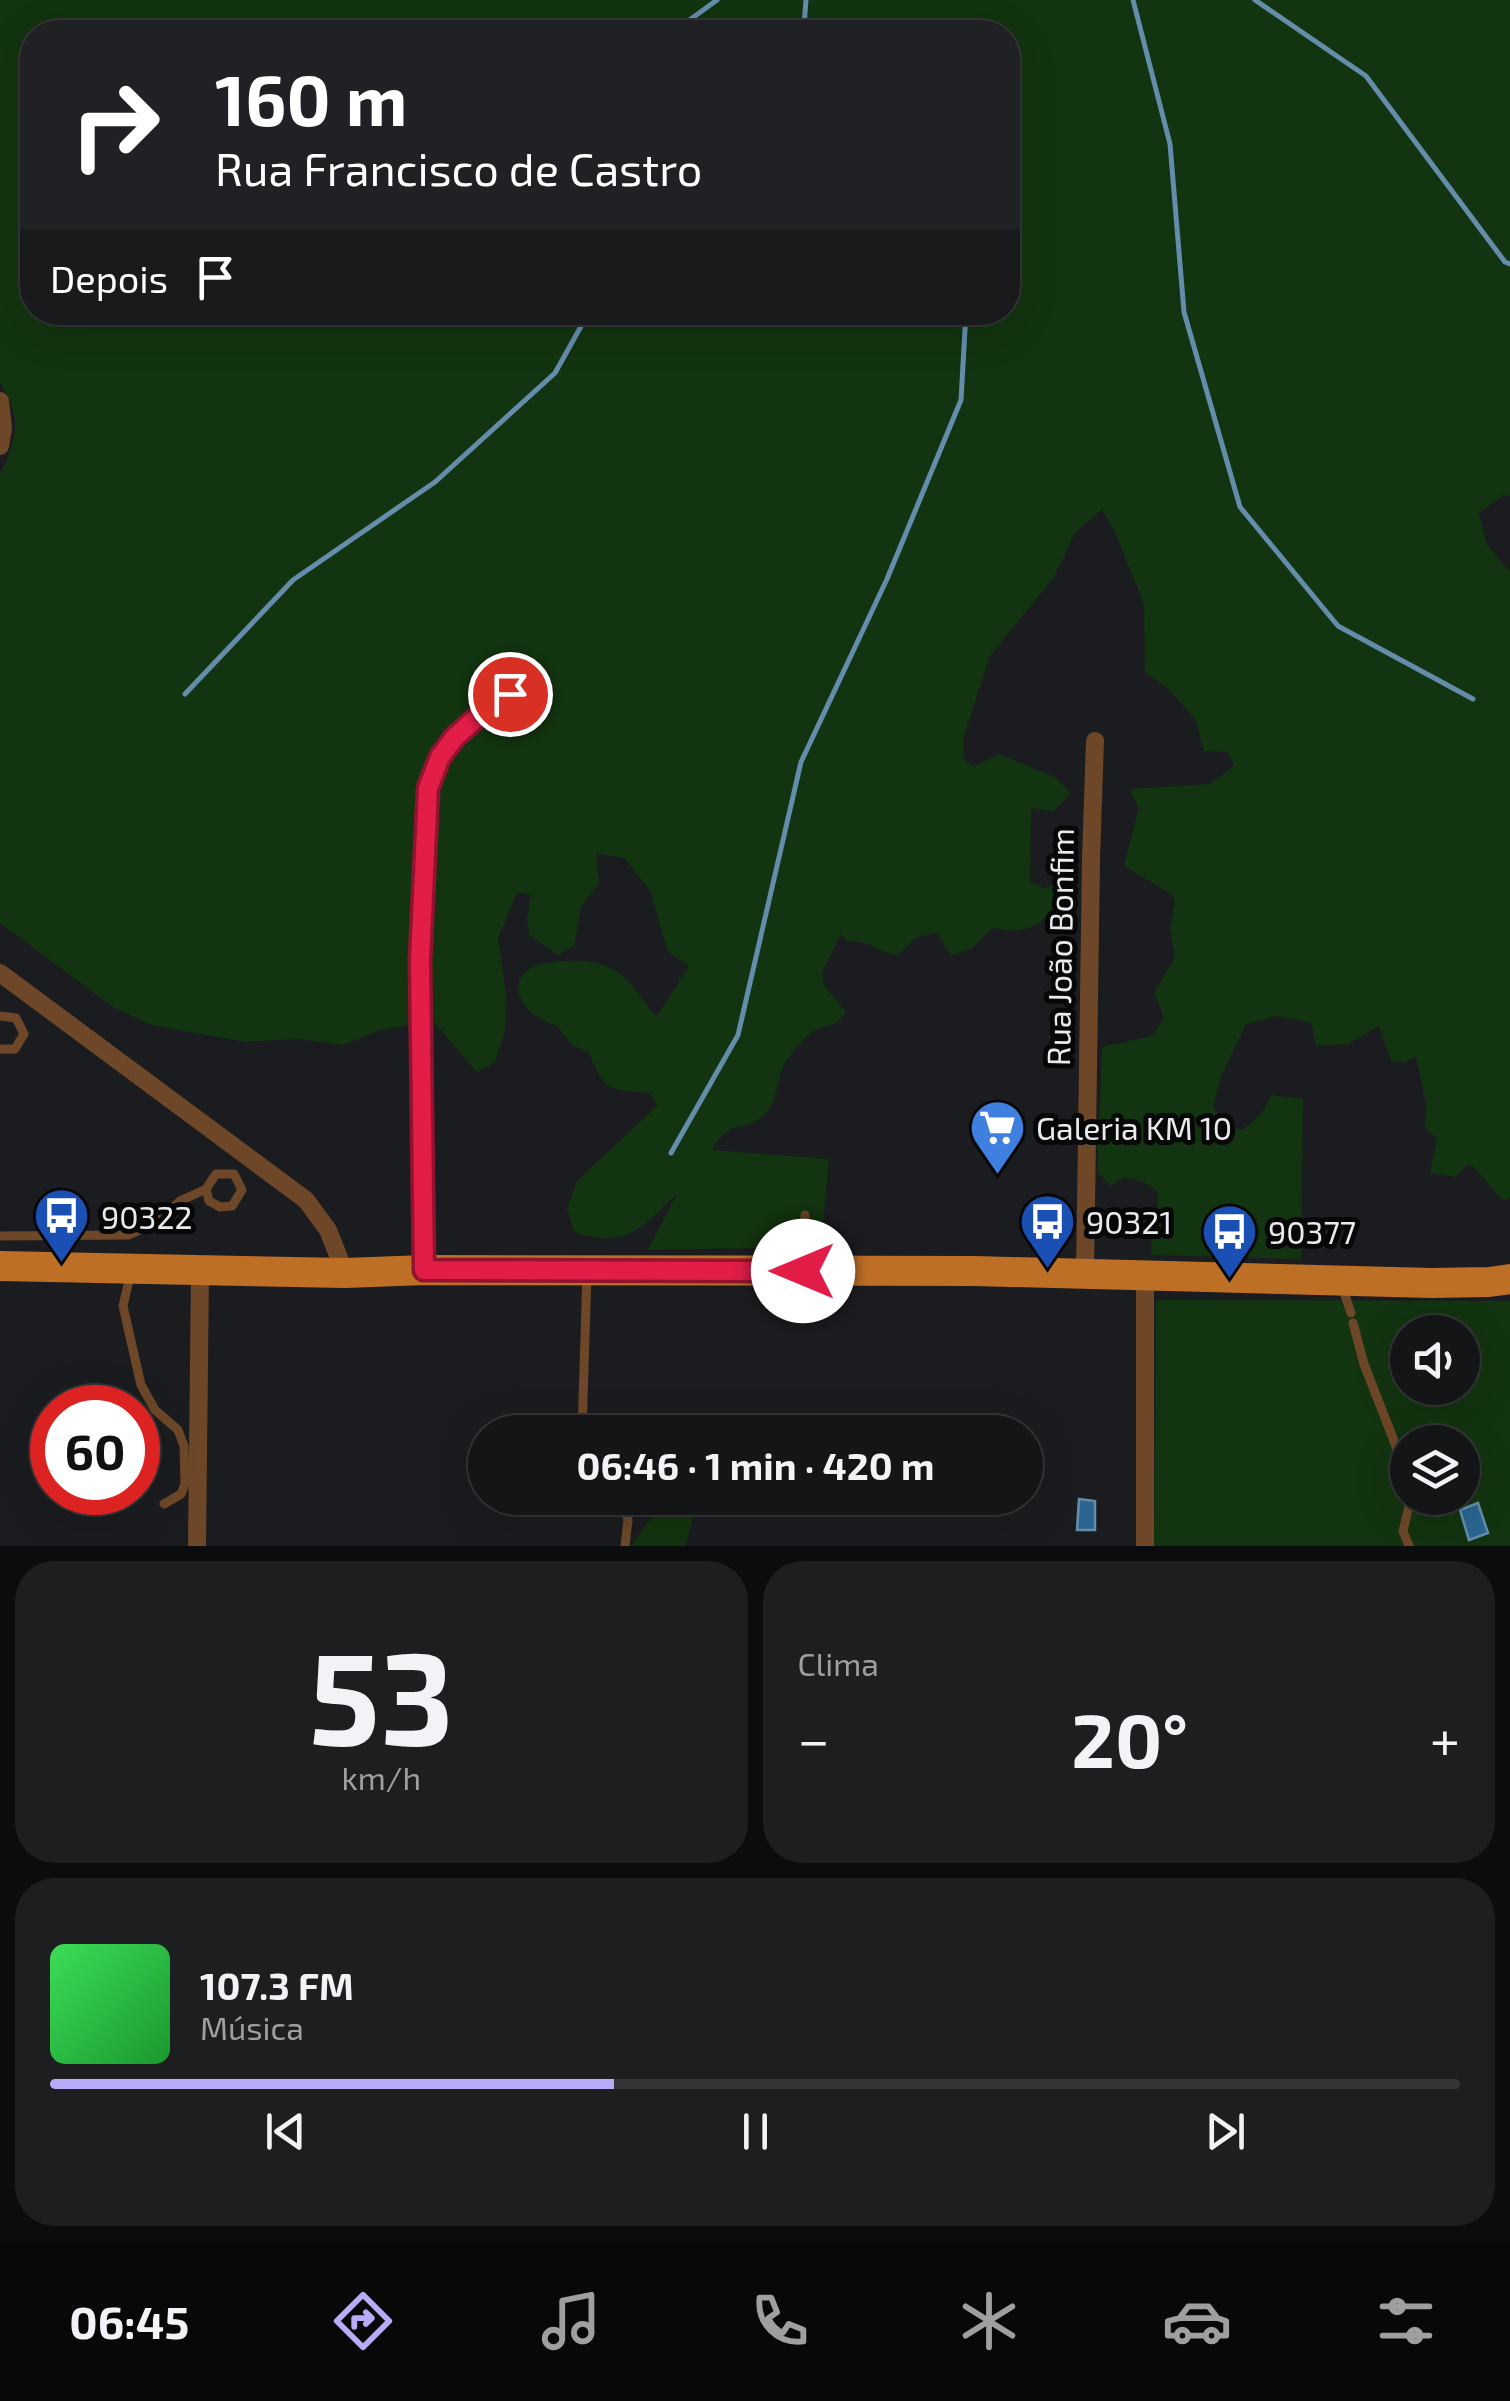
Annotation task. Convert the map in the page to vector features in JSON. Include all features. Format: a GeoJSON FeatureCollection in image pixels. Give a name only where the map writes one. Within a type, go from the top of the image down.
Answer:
{"type":"FeatureCollection","features":[{"type":"Feature","properties":{"kind":"main road"},"geometry":{"type":"LineString","coordinates":[[0,1266],[345,1273],[803,1271],[1341,1281],[1510,1279]]}},
{"type":"Feature","properties":{"kind":"street"},"geometry":{"type":"LineString","coordinates":[[0,400],[0,446]]}},
{"type":"Feature","properties":{"kind":"street"},"geometry":{"type":"LineString","coordinates":[[424,1270],[420,960],[428,788],[440,757],[455,737],[489,707],[532,680]]}},
{"type":"Feature","properties":{"kind":"street","name":"Rua João Bonfim"},"geometry":{"type":"LineString","coordinates":[[1085,1274],[1096,741]]}},
{"type":"Feature","properties":{"kind":"street"},"geometry":{"type":"LineString","coordinates":[[0,973],[306,1200],[328,1230],[345,1273]]}},
{"type":"Feature","properties":{"kind":"street"},"geometry":{"type":"LineString","coordinates":[[197,1546],[200,1271]]}},
{"type":"Feature","properties":{"kind":"street"},"geometry":{"type":"LineString","coordinates":[[1145,1277],[1145,1546]]}},
{"type":"Feature","properties":{"kind":"lane"},"geometry":{"type":"LineString","coordinates":[[0,1016],[16,1018],[24,1034],[15,1049],[0,1049]]}},
{"type":"Feature","properties":{"kind":"lane"},"geometry":{"type":"LineString","coordinates":[[0,1236],[129,1236],[206,1189],[210,1178],[228,1172],[238,1179],[242,1190],[232,1206],[220,1207],[210,1200],[206,1189]]}},
{"type":"Feature","properties":{"kind":"lane"},"geometry":{"type":"LineString","coordinates":[[803,1271],[805,1216]]}},
{"type":"Feature","properties":{"kind":"lane"},"geometry":{"type":"LineString","coordinates":[[132,1270],[123,1306],[141,1385],[155,1410],[178,1430],[184,1446],[182,1494],[164,1504]]}},
{"type":"Feature","properties":{"kind":"lane"},"geometry":{"type":"LineString","coordinates":[[582,1415],[586,1270]]}},
{"type":"Feature","properties":{"kind":"lane"},"geometry":{"type":"LineString","coordinates":[[1341,1281],[1364,1364],[1390,1431]]}},
{"type":"Feature","properties":{"kind":"lane"},"geometry":{"type":"LineString","coordinates":[[625,1546],[626,1515]]}},
{"type":"Feature","properties":{"kind":"lane"},"geometry":{"type":"LineString","coordinates":[[1407,1515],[1403,1531],[1408,1546]]}},
{"type":"Feature","properties":{"kind":"green space"},"geometry":{"type":"Polygon","coordinates":[[[0,0],[1510,0],[1510,496],[1503,495],[1479,513],[1487,545],[1510,572],[1510,1197],[1505,1201],[1500,1197],[1469,1164],[1455,1177],[1430,1173],[1437,1139],[1425,1128],[1426,1104],[1416,1057],[1404,1062],[1391,1061],[1379,1026],[1348,1044],[1316,1046],[1311,1023],[1279,1016],[1246,1024],[1221,1076],[1213,1107],[1225,1125],[1243,1130],[1262,1113],[1271,1095],[1303,1099],[1301,1259],[1151,1255],[1158,1192],[1144,1182],[1124,1177],[1110,1186],[1097,1171],[1102,1047],[1152,1036],[1164,1017],[1154,993],[1175,957],[1170,930],[1175,899],[1124,866],[1139,808],[1129,789],[1210,784],[1234,766],[1228,752],[1204,751],[1195,719],[1168,688],[1145,673],[1144,604],[1102,509],[1075,533],[1054,577],[990,656],[963,739],[964,761],[974,766],[999,754],[1055,777],[1071,793],[1054,811],[1031,808],[1030,882],[1043,888],[1059,884],[1062,900],[1032,926],[1014,930],[992,928],[971,949],[951,955],[936,932],[915,938],[898,955],[861,942],[847,942],[841,934],[822,973],[824,985],[846,1012],[834,1024],[811,1033],[792,1053],[768,1111],[755,1122],[725,1133],[712,1150],[829,1159],[821,1247],[648,1250],[677,1194],[643,1225],[621,1237],[592,1237],[574,1232],[567,1209],[577,1181],[658,1105],[648,1093],[616,1089],[604,1082],[589,1053],[572,1045],[556,1025],[528,1009],[518,991],[519,982],[534,966],[594,962],[626,979],[657,1016],[689,966],[668,952],[650,891],[625,858],[596,854],[599,883],[581,907],[574,946],[558,955],[529,935],[531,895],[517,892],[498,939],[506,993],[505,1030],[495,1062],[477,1072],[433,1021],[380,1030],[343,1045],[299,1039],[245,1042],[152,1025],[113,1007],[0,923],[0,474],[15,428],[0,382],[0,0]]]}},
{"type":"Feature","properties":{"kind":"green space"},"geometry":{"type":"Polygon","coordinates":[[[1156,1300],[1510,1301],[1510,1546],[1154,1546],[1156,1300]]]}},
{"type":"Feature","properties":{"kind":"green space"},"geometry":{"type":"Polygon","coordinates":[[[694,1515],[685,1546],[631,1546],[651,1518],[694,1515]]]}},
{"type":"Feature","properties":{"kind":"water"},"geometry":{"type":"Polygon","coordinates":[[[1079,1499],[1095,1501],[1095,1530],[1077,1530],[1079,1499]]]}},
{"type":"Feature","properties":{"kind":"water"},"geometry":{"type":"Polygon","coordinates":[[[1480,1509],[1488,1533],[1469,1540],[1462,1515],[1480,1515],[1480,1509]]]}},
{"type":"Feature","properties":{"kind":"waterway"},"geometry":{"type":"LineString","coordinates":[[690,20],[717,0]]}},
{"type":"Feature","properties":{"kind":"waterway"},"geometry":{"type":"LineString","coordinates":[[804,20],[806,0]]}},
{"type":"Feature","properties":{"kind":"waterway"},"geometry":{"type":"LineString","coordinates":[[1133,0],[1170,144],[1184,312],[1240,507],[1338,626],[1473,699]]}},
{"type":"Feature","properties":{"kind":"waterway"},"geometry":{"type":"LineString","coordinates":[[1255,0],[1366,76],[1510,264]]}},
{"type":"Feature","properties":{"kind":"waterway"},"geometry":{"type":"LineString","coordinates":[[185,694],[293,580],[435,482],[555,373],[582,325]]}},
{"type":"Feature","properties":{"kind":"waterway"},"geometry":{"type":"LineString","coordinates":[[671,1153],[738,1035],[801,762],[887,579],[961,400],[965,325]]}},
{"type":"Feature","properties":{"kind":"place","name":"Galeria KM 10"},"geometry":{"type":"Point","coordinates":[997,1176]}},
{"type":"Feature","properties":{"kind":"place","name":"90322"},"geometry":{"type":"Point","coordinates":[62,1265]}},
{"type":"Feature","properties":{"kind":"place","name":"90321"},"geometry":{"type":"Point","coordinates":[1047,1270]}},
{"type":"Feature","properties":{"kind":"place","name":"90377"},"geometry":{"type":"Point","coordinates":[1229,1280]}},
{"type":"Feature","properties":{"kind":"route"},"geometry":{"type":"LineString","coordinates":[[510,694],[455,737],[440,757],[428,788],[420,905],[424,1270],[803,1271]]}}]}
